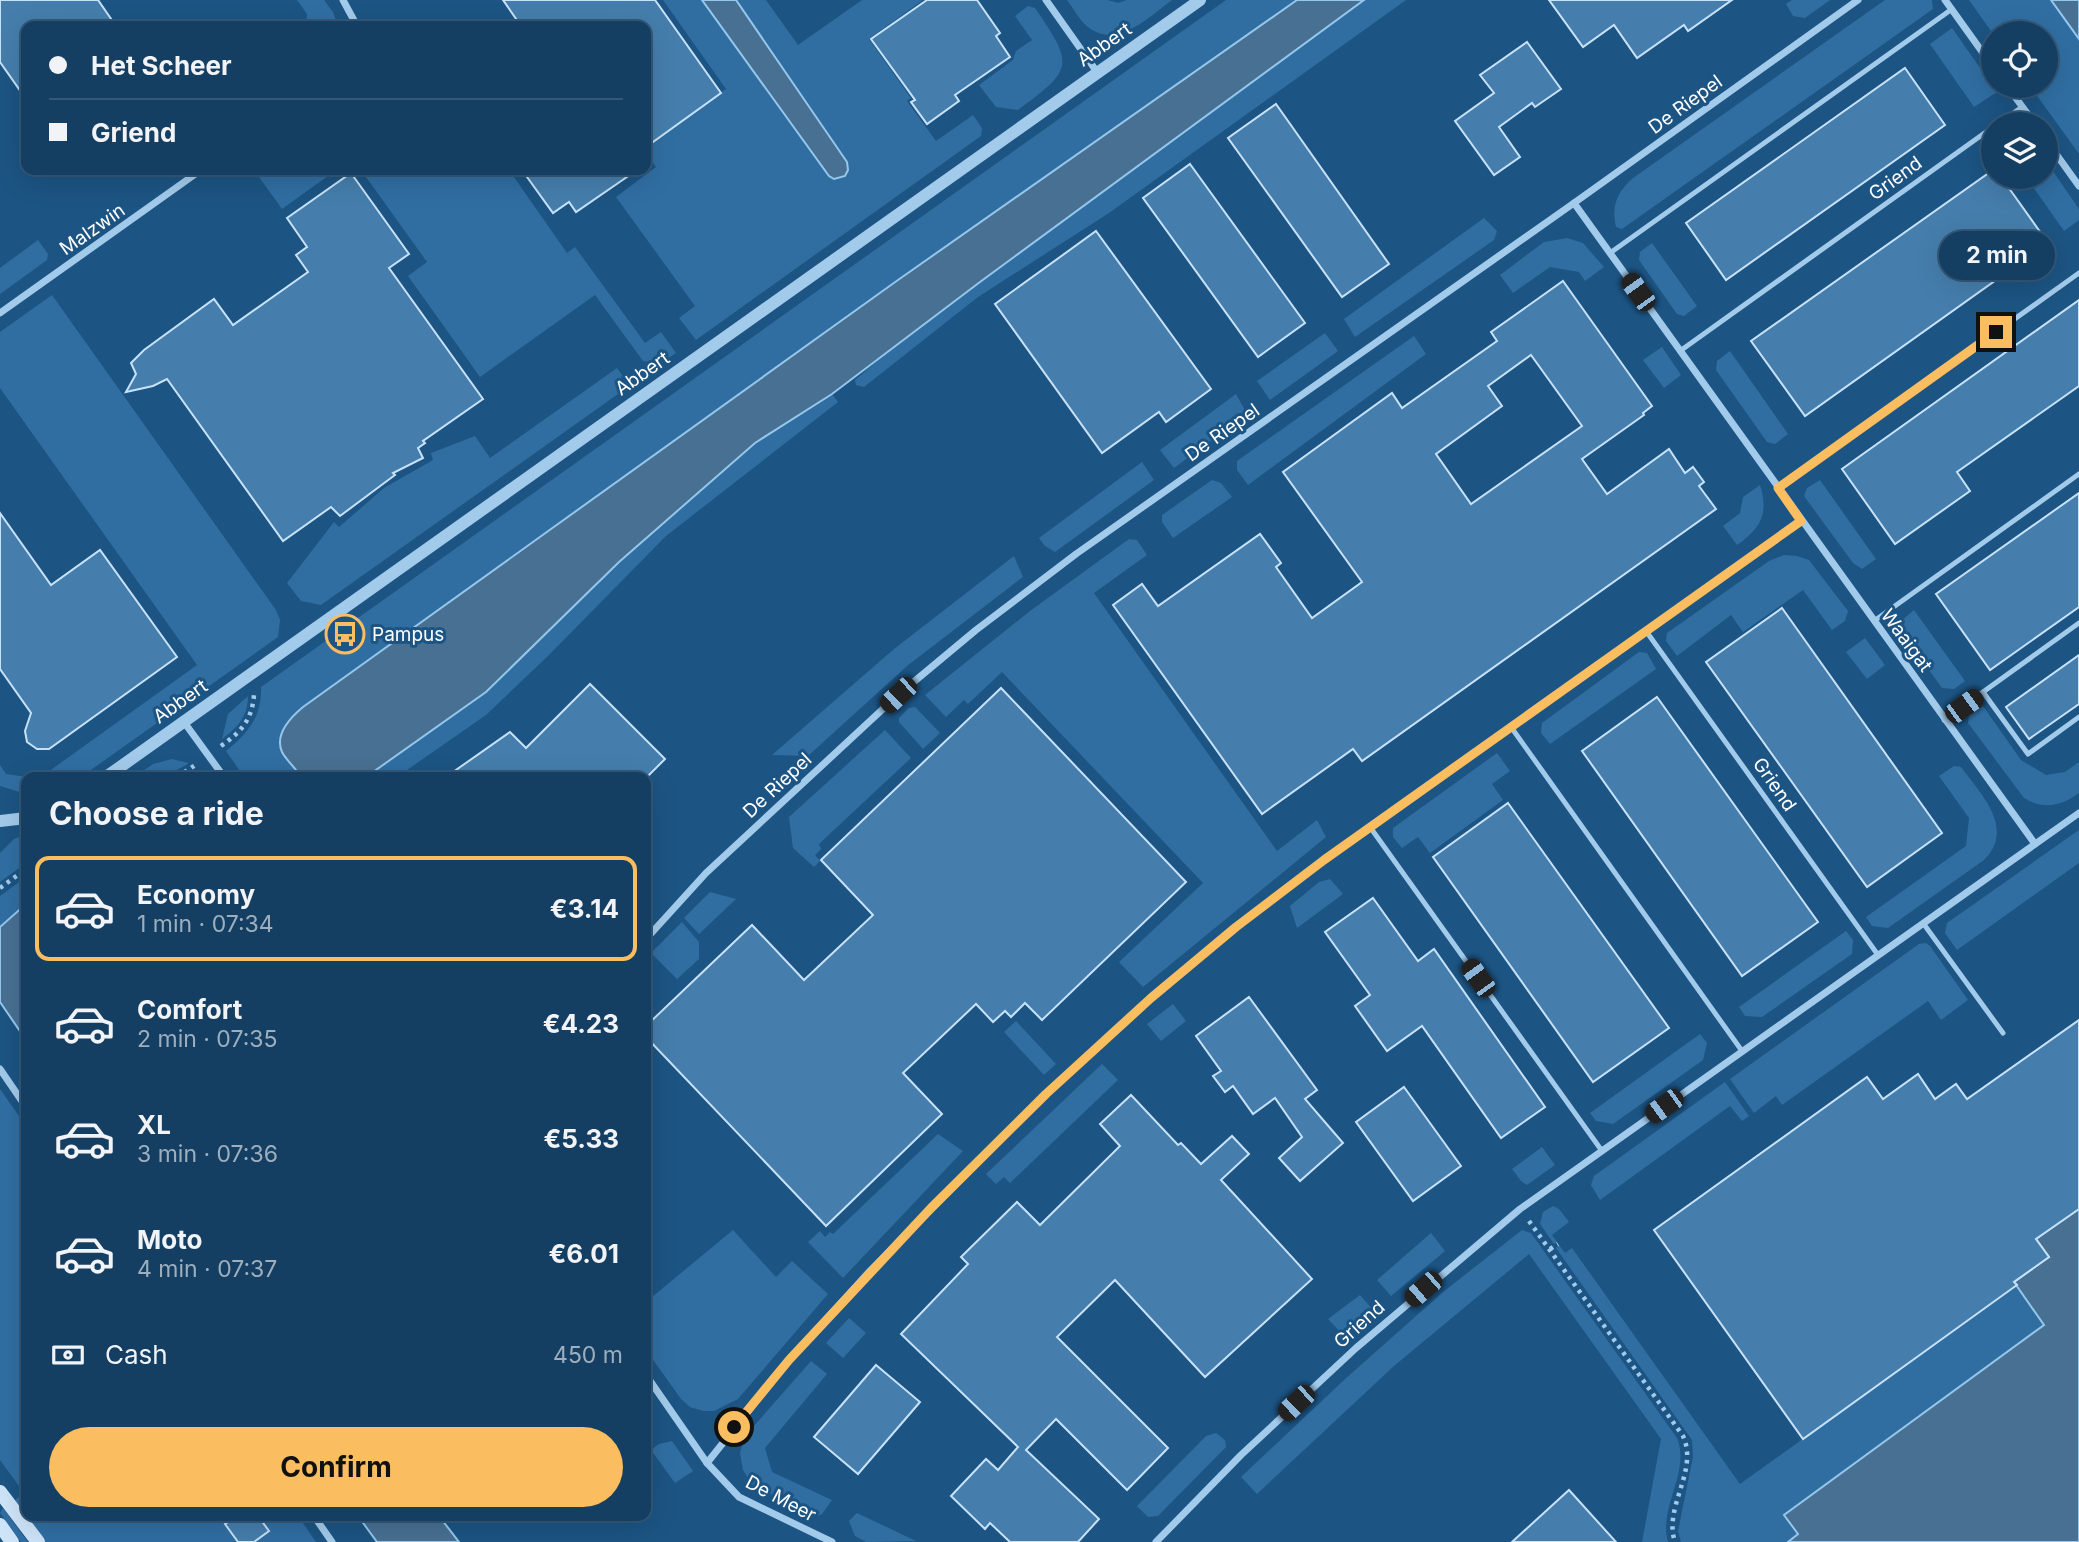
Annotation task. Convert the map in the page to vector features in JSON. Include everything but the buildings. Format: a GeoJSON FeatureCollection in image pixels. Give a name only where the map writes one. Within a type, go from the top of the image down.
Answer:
{"type":"FeatureCollection","features":[{"type":"Feature","properties":{"kind":"main road"},"geometry":{"type":"LineString","coordinates":[[0,1492],[21,1520]]}},
{"type":"Feature","properties":{"kind":"main road"},"geometry":{"type":"LineString","coordinates":[[22,1521],[38,1542]]}},
{"type":"Feature","properties":{"kind":"main road"},"geometry":{"type":"LineString","coordinates":[[0,1525],[12,1542]]}},
{"type":"Feature","properties":{"kind":"street"},"geometry":{"type":"LineString","coordinates":[[343,0],[354,21]]}},
{"type":"Feature","properties":{"kind":"street"},"geometry":{"type":"LineString","coordinates":[[1046,0],[1097,72]]}},
{"type":"Feature","properties":{"kind":"street","name":"Abbert"},"geometry":{"type":"LineString","coordinates":[[113,772],[1200,0]]}},
{"type":"Feature","properties":{"kind":"street","name":"De Riepel"},"geometry":{"type":"LineString","coordinates":[[651,934],[706,873],[898,695],[976,630],[1076,554],[1857,0]]}},
{"type":"Feature","properties":{"kind":"street"},"geometry":{"type":"LineString","coordinates":[[1945,0],[1981,50]]}},
{"type":"Feature","properties":{"kind":"street"},"geometry":{"type":"LineString","coordinates":[[2016,98],[2026,112]]}},
{"type":"Feature","properties":{"kind":"street"},"geometry":{"type":"LineString","coordinates":[[2058,157],[2079,186]]}},
{"type":"Feature","properties":{"kind":"street","name":"Malzwin"},"geometry":{"type":"LineString","coordinates":[[0,313],[194,175]]}},
{"type":"Feature","properties":{"kind":"street","name":"Waaigat"},"geometry":{"type":"LineString","coordinates":[[1574,203],[2035,844]]}},
{"type":"Feature","properties":{"kind":"street"},"geometry":{"type":"LineString","coordinates":[[707,1463],[789,1360],[859,1283],[1046,1094],[1151,998],[1236,927],[1370,827],[1801,521]]}},
{"type":"Feature","properties":{"kind":"street"},"geometry":{"type":"LineString","coordinates":[[184,722],[220,772]]}},
{"type":"Feature","properties":{"kind":"street","name":"Griend"},"geometry":{"type":"LineString","coordinates":[[1156,1542],[1241,1455],[1364,1340],[1520,1209],[2079,813]]}},
{"type":"Feature","properties":{"kind":"street"},"geometry":{"type":"LineString","coordinates":[[0,821],[21,819]]}},
{"type":"Feature","properties":{"kind":"street"},"geometry":{"type":"LineString","coordinates":[[0,1069],[21,1100]]}},
{"type":"Feature","properties":{"kind":"street","name":"De Meer"},"geometry":{"type":"LineString","coordinates":[[651,1382],[707,1463],[738,1497],[832,1542]]}},
{"type":"Feature","properties":{"kind":"street"},"geometry":{"type":"LineString","coordinates":[[317,1521],[332,1542]]}},
{"type":"Feature","properties":{"kind":"lane"},"geometry":{"type":"LineString","coordinates":[[1610,253],[1952,9]]}},
{"type":"Feature","properties":{"kind":"lane"},"geometry":{"type":"LineString","coordinates":[[2015,112],[2022,107]]}},
{"type":"Feature","properties":{"kind":"lane","name":"Griend"},"geometry":{"type":"LineString","coordinates":[[1680,351],[1981,136]]}},
{"type":"Feature","properties":{"kind":"lane"},"geometry":{"type":"LineString","coordinates":[[1778,488],[2079,273]]}},
{"type":"Feature","properties":{"kind":"lane"},"geometry":{"type":"LineString","coordinates":[[1873,621],[2079,474]]}},
{"type":"Feature","properties":{"kind":"lane"},"geometry":{"type":"LineString","coordinates":[[1944,720],[2079,623]]}},
{"type":"Feature","properties":{"kind":"lane","name":"Griend"},"geometry":{"type":"LineString","coordinates":[[1646,631],[1878,955]]}},
{"type":"Feature","properties":{"kind":"lane"},"geometry":{"type":"LineString","coordinates":[[1983,692],[2028,754],[2079,718]]}},
{"type":"Feature","properties":{"kind":"lane"},"geometry":{"type":"LineString","coordinates":[[1511,727],[1742,1051]]}},
{"type":"Feature","properties":{"kind":"lane"},"geometry":{"type":"LineString","coordinates":[[1370,827],[1602,1151]]}},
{"type":"Feature","properties":{"kind":"lane"},"geometry":{"type":"LineString","coordinates":[[1923,923],[2003,1033]]}},
{"type":"Feature","properties":{"kind":"path"},"geometry":{"type":"LineString","coordinates":[[225,744],[241,731],[249,720],[254,692]]}},
{"type":"Feature","properties":{"kind":"path"},"geometry":{"type":"LineString","coordinates":[[185,772],[194,766]]}},
{"type":"Feature","properties":{"kind":"path"},"geometry":{"type":"LineString","coordinates":[[0,888],[21,873]]}},
{"type":"Feature","properties":{"kind":"path"},"geometry":{"type":"LineString","coordinates":[[1530,1222],[1686,1442],[1687,1461],[1672,1522],[1675,1542]]}},
{"type":"Feature","properties":{"kind":"path"},"geometry":{"type":"LineString","coordinates":[[1550,1249],[1558,1244]]}},
{"type":"Feature","properties":{"kind":"shaded area"},"geometry":{"type":"Polygon","coordinates":[[[297,0],[324,0],[336,21],[306,21],[307,14],[297,0]]]}},
{"type":"Feature","properties":{"kind":"shaded area"},"geometry":{"type":"Polygon","coordinates":[[[663,0],[702,0],[829,176],[834,179],[847,162],[736,0],[766,0],[798,45],[862,0],[923,0],[869,39],[911,98],[907,101],[936,141],[973,115],[982,128],[981,136],[696,340],[679,318],[695,306],[616,197],[645,175],[651,175],[651,171],[656,167],[651,160],[651,143],[726,89],[663,0]]]}},
{"type":"Feature","properties":{"kind":"shaded area"},"geometry":{"type":"Polygon","coordinates":[[[702,0],[736,0],[847,162],[848,170],[845,176],[834,179],[829,176],[702,0]]]}},
{"type":"Feature","properties":{"kind":"shaded area"},"geometry":{"type":"Polygon","coordinates":[[[1067,0],[1108,0],[1118,3],[1127,0],[1172,0],[1133,28],[1110,35],[1088,27],[1067,0]]]}},
{"type":"Feature","properties":{"kind":"shaded area"},"geometry":{"type":"Polygon","coordinates":[[[1226,0],[1297,0],[898,280],[303,707],[288,721],[282,751],[297,770],[295,772],[241,772],[226,751],[241,738],[256,716],[261,687],[1226,0]]]}},
{"type":"Feature","properties":{"kind":"shaded area"},"geometry":{"type":"Polygon","coordinates":[[[1297,0],[1364,0],[832,394],[755,443],[619,562],[486,692],[373,772],[294,772],[296,770],[282,752],[280,739],[289,721],[303,707],[898,280],[1297,0]]]}},
{"type":"Feature","properties":{"kind":"shaded area"},"geometry":{"type":"Polygon","coordinates":[[[1364,0],[1406,0],[1109,213],[978,297],[864,387],[856,385],[855,380],[895,346],[1364,0]]]}},
{"type":"Feature","properties":{"kind":"shaded area"},"geometry":{"type":"Polygon","coordinates":[[[1792,0],[1830,0],[1805,18],[1793,16],[1786,4],[1792,0]]]}},
{"type":"Feature","properties":{"kind":"shaded area"},"geometry":{"type":"Polygon","coordinates":[[[1885,0],[1932,0],[1933,9],[1622,229],[1616,227],[1614,212],[1617,200],[1633,178],[1885,0]]]}},
{"type":"Feature","properties":{"kind":"shaded area"},"geometry":{"type":"Polygon","coordinates":[[[1969,0],[2051,0],[2079,39],[2079,154],[2058,125],[2058,112],[2049,112],[2039,98],[2058,98],[2058,21],[1984,21],[1969,0]]]}},
{"type":"Feature","properties":{"kind":"shaded area"},"geometry":{"type":"Polygon","coordinates":[[[2051,0],[2079,0],[2079,39],[2051,0]]]}},
{"type":"Feature","properties":{"kind":"shaded area"},"geometry":{"type":"Polygon","coordinates":[[[1028,6],[1035,8],[1057,42],[1062,55],[1062,65],[1050,85],[1018,110],[996,107],[979,85],[1013,60],[1016,51],[1032,40],[1015,16],[1028,6]]]}},
{"type":"Feature","properties":{"kind":"shaded area"},"geometry":{"type":"Polygon","coordinates":[[[1952,28],[1981,69],[1981,98],[1988,98],[1974,107],[1930,44],[1952,28]]]}},
{"type":"Feature","properties":{"kind":"shaded area"},"geometry":{"type":"Polygon","coordinates":[[[258,175],[328,176],[282,209],[258,175]]]}},
{"type":"Feature","properties":{"kind":"shaded area"},"geometry":{"type":"Polygon","coordinates":[[[365,175],[512,175],[567,253],[575,247],[645,343],[661,332],[676,353],[660,364],[643,361],[595,295],[480,377],[408,276],[427,262],[365,175]]]}},
{"type":"Feature","properties":{"kind":"shaded area"},"geometry":{"type":"Polygon","coordinates":[[[2058,178],[2079,209],[2079,220],[2064,231],[2034,189],[2058,189],[2058,178]]]}},
{"type":"Feature","properties":{"kind":"shaded area"},"geometry":{"type":"Polygon","coordinates":[[[1484,218],[1497,231],[1494,240],[1355,337],[1344,319],[1484,218]]]}},
{"type":"Feature","properties":{"kind":"shaded area"},"geometry":{"type":"Polygon","coordinates":[[[1567,238],[1583,243],[1604,267],[1585,281],[1579,272],[1550,267],[1513,293],[1500,275],[1544,242],[1567,238]]]}},
{"type":"Feature","properties":{"kind":"shaded area"},"geometry":{"type":"Polygon","coordinates":[[[38,240],[48,254],[47,260],[0,294],[0,268],[38,240]]]}},
{"type":"Feature","properties":{"kind":"shaded area"},"geometry":{"type":"Polygon","coordinates":[[[1652,243],[1697,306],[1684,316],[1677,314],[1639,260],[1640,252],[1652,243]]]}},
{"type":"Feature","properties":{"kind":"shaded area"},"geometry":{"type":"Polygon","coordinates":[[[52,295],[276,610],[280,620],[278,637],[88,772],[48,772],[197,665],[0,388],[0,332],[52,295]]]}},
{"type":"Feature","properties":{"kind":"shaded area"},"geometry":{"type":"Polygon","coordinates":[[[1325,333],[1338,351],[1270,400],[1257,381],[1325,333]]]}},
{"type":"Feature","properties":{"kind":"shaded area"},"geometry":{"type":"Polygon","coordinates":[[[1414,336],[1426,354],[1248,485],[1237,470],[1237,461],[1414,336]]]}},
{"type":"Feature","properties":{"kind":"shaded area"},"geometry":{"type":"Polygon","coordinates":[[[1662,347],[1681,375],[1664,388],[1643,360],[1662,347]]]}},
{"type":"Feature","properties":{"kind":"shaded area"},"geometry":{"type":"Polygon","coordinates":[[[1730,351],[1788,434],[1775,444],[1767,442],[1716,370],[1717,361],[1730,351]]]}},
{"type":"Feature","properties":{"kind":"shaded area"},"geometry":{"type":"Polygon","coordinates":[[[617,368],[622,375],[618,394],[321,605],[301,601],[287,583],[334,522],[339,527],[384,488],[433,460],[431,453],[475,436],[490,458],[617,368]]]}},
{"type":"Feature","properties":{"kind":"shaded area"},"geometry":{"type":"Polygon","coordinates":[[[832,394],[838,402],[666,536],[486,715],[404,772],[373,772],[486,692],[619,562],[755,443],[832,394]]]}},
{"type":"Feature","properties":{"kind":"shaded area"},"geometry":{"type":"Polygon","coordinates":[[[1236,394],[1247,414],[1174,468],[1160,450],[1236,394]]]}},
{"type":"Feature","properties":{"kind":"shaded area"},"geometry":{"type":"Polygon","coordinates":[[[1142,462],[1154,480],[1055,552],[1045,546],[1039,538],[1142,462]]]}},
{"type":"Feature","properties":{"kind":"shaded area"},"geometry":{"type":"Polygon","coordinates":[[[1212,480],[1221,483],[1232,497],[1173,538],[1162,522],[1162,515],[1212,480]]]}},
{"type":"Feature","properties":{"kind":"shaded area"},"geometry":{"type":"Polygon","coordinates":[[[1820,480],[1876,559],[1862,569],[1853,563],[1804,496],[1807,488],[1820,480]]]}},
{"type":"Feature","properties":{"kind":"shaded area"},"geometry":{"type":"Polygon","coordinates":[[[1760,485],[1764,504],[1761,520],[1752,533],[1737,545],[1723,526],[1740,513],[1743,497],[1760,485]]]}},
{"type":"Feature","properties":{"kind":"shaded area"},"geometry":{"type":"Polygon","coordinates":[[[1129,539],[1137,540],[1147,555],[1094,593],[1277,851],[1317,820],[1326,837],[1143,987],[1119,962],[1203,883],[1002,672],[968,704],[964,700],[946,717],[925,695],[1030,611],[1129,539]]]}},
{"type":"Feature","properties":{"kind":"shaded area"},"geometry":{"type":"Polygon","coordinates":[[[1784,555],[1809,560],[1848,611],[1845,621],[1832,630],[1803,590],[1743,632],[1731,615],[1677,656],[1666,641],[1667,633],[1769,561],[1784,555]]]}},
{"type":"Feature","properties":{"kind":"shaded area"},"geometry":{"type":"Polygon","coordinates":[[[1014,556],[1023,577],[907,666],[808,756],[772,755],[894,649],[1014,556]]]}},
{"type":"Feature","properties":{"kind":"shaded area"},"geometry":{"type":"Polygon","coordinates":[[[1914,610],[1965,681],[1954,689],[1942,688],[1901,631],[1901,621],[1914,610]]]}},
{"type":"Feature","properties":{"kind":"shaded area"},"geometry":{"type":"Polygon","coordinates":[[[1865,638],[1885,665],[1867,679],[1846,652],[1865,638]]]}},
{"type":"Feature","properties":{"kind":"shaded area"},"geometry":{"type":"Polygon","coordinates":[[[1639,652],[1647,653],[1656,669],[1550,744],[1541,733],[1542,723],[1639,652]]]}},
{"type":"Feature","properties":{"kind":"shaded area"},"geometry":{"type":"Polygon","coordinates":[[[248,696],[241,720],[222,739],[228,714],[248,696]]]}},
{"type":"Feature","properties":{"kind":"shaded area"},"geometry":{"type":"Polygon","coordinates":[[[1983,706],[2021,760],[2046,775],[2065,772],[2079,762],[2079,793],[2052,805],[2038,804],[2024,798],[1968,723],[1969,716],[1983,706]]]}},
{"type":"Feature","properties":{"kind":"shaded area"},"geometry":{"type":"Polygon","coordinates":[[[915,707],[940,733],[923,749],[899,722],[899,718],[909,708],[915,707]]]}},
{"type":"Feature","properties":{"kind":"shaded area"},"geometry":{"type":"Polygon","coordinates":[[[885,730],[911,758],[819,844],[821,849],[815,855],[820,861],[814,867],[793,848],[789,817],[885,730]]]}},
{"type":"Feature","properties":{"kind":"shaded area"},"geometry":{"type":"Polygon","coordinates":[[[1497,753],[1510,771],[1492,784],[1503,800],[1430,853],[1418,837],[1402,848],[1393,837],[1393,828],[1497,753]]]}},
{"type":"Feature","properties":{"kind":"shaded area"},"geometry":{"type":"Polygon","coordinates":[[[172,759],[189,763],[170,772],[141,772],[153,764],[172,759]]]}},
{"type":"Feature","properties":{"kind":"shaded area"},"geometry":{"type":"Polygon","coordinates":[[[0,765],[6,774],[21,776],[21,792],[0,786],[0,765]]]}},
{"type":"Feature","properties":{"kind":"shaded area"},"geometry":{"type":"Polygon","coordinates":[[[1954,766],[1961,767],[1992,812],[1997,836],[1993,848],[1984,860],[1888,928],[1872,926],[1866,917],[1966,846],[1969,818],[1939,776],[1954,766]]]}},
{"type":"Feature","properties":{"kind":"shaded area"},"geometry":{"type":"Polygon","coordinates":[[[2079,830],[2079,863],[1957,950],[1945,933],[1947,923],[2079,830]]]}},
{"type":"Feature","properties":{"kind":"shaded area"},"geometry":{"type":"Polygon","coordinates":[[[21,836],[21,867],[0,882],[0,853],[14,839],[21,836]]]}},
{"type":"Feature","properties":{"kind":"shaded area"},"geometry":{"type":"Polygon","coordinates":[[[1330,879],[1343,894],[1297,928],[1290,906],[1319,882],[1330,879]]]}},
{"type":"Feature","properties":{"kind":"shaded area"},"geometry":{"type":"Polygon","coordinates":[[[21,881],[21,908],[0,927],[0,896],[21,881]]]}},
{"type":"Feature","properties":{"kind":"shaded area"},"geometry":{"type":"Polygon","coordinates":[[[710,892],[736,899],[699,934],[684,918],[710,892]]]}},
{"type":"Feature","properties":{"kind":"shaded area"},"geometry":{"type":"Polygon","coordinates":[[[21,908],[21,1033],[0,1002],[0,927],[21,908]]]}},
{"type":"Feature","properties":{"kind":"shaded area"},"geometry":{"type":"Polygon","coordinates":[[[682,922],[699,942],[699,959],[677,979],[651,953],[682,922]]]}},
{"type":"Feature","properties":{"kind":"shaded area"},"geometry":{"type":"Polygon","coordinates":[[[1846,931],[1853,940],[1852,954],[1762,1017],[1745,1016],[1739,1007],[1846,931]]]}},
{"type":"Feature","properties":{"kind":"shaded area"},"geometry":{"type":"Polygon","coordinates":[[[1926,943],[1968,1000],[1941,1020],[1928,1001],[1782,1105],[1776,1096],[1754,1113],[1730,1079],[1919,944],[1926,943]]]}},
{"type":"Feature","properties":{"kind":"shaded area"},"geometry":{"type":"Polygon","coordinates":[[[1173,1004],[1186,1021],[1161,1041],[1147,1024],[1173,1004]]]}},
{"type":"Feature","properties":{"kind":"shaded area"},"geometry":{"type":"Polygon","coordinates":[[[1016,1021],[1056,1064],[1044,1075],[1004,1032],[1016,1021]]]}},
{"type":"Feature","properties":{"kind":"shaded area"},"geometry":{"type":"Polygon","coordinates":[[[1700,1034],[1707,1043],[1703,1060],[1613,1124],[1596,1121],[1590,1113],[1700,1034]]]}},
{"type":"Feature","properties":{"kind":"shaded area"},"geometry":{"type":"Polygon","coordinates":[[[1102,1064],[1118,1080],[1010,1183],[1004,1177],[996,1184],[986,1174],[1102,1064]]]}},
{"type":"Feature","properties":{"kind":"shaded area"},"geometry":{"type":"Polygon","coordinates":[[[1725,1082],[1749,1116],[1742,1121],[1730,1106],[1600,1200],[1591,1185],[1594,1176],[1725,1082]]]}},
{"type":"Feature","properties":{"kind":"shaded area"},"geometry":{"type":"Polygon","coordinates":[[[0,1089],[21,1119],[21,1489],[0,1460],[0,1089]]]}},
{"type":"Feature","properties":{"kind":"shaded area"},"geometry":{"type":"Polygon","coordinates":[[[938,1134],[963,1151],[843,1278],[808,1242],[820,1231],[825,1237],[830,1232],[833,1234],[938,1134]]]}},
{"type":"Feature","properties":{"kind":"shaded area"},"geometry":{"type":"Polygon","coordinates":[[[1542,1147],[1555,1165],[1527,1185],[1512,1169],[1542,1147]]]}},
{"type":"Feature","properties":{"kind":"shaded area"},"geometry":{"type":"Polygon","coordinates":[[[1553,1206],[1559,1209],[1569,1222],[1552,1235],[1557,1242],[1554,1244],[1540,1224],[1543,1212],[1553,1206]]]}},
{"type":"Feature","properties":{"kind":"shaded area"},"geometry":{"type":"Polygon","coordinates":[[[2079,1208],[2079,1542],[1788,1542],[1798,1534],[1784,1515],[2044,1325],[2014,1282],[2049,1257],[2036,1239],[2079,1208]]]}},
{"type":"Feature","properties":{"kind":"shaded area"},"geometry":{"type":"Polygon","coordinates":[[[733,1230],[776,1277],[792,1261],[828,1294],[738,1399],[714,1411],[690,1407],[681,1399],[651,1357],[652,1297],[733,1230]]]}},
{"type":"Feature","properties":{"kind":"shaded area"},"geometry":{"type":"Polygon","coordinates":[[[1522,1230],[1531,1233],[1677,1438],[1680,1464],[1667,1516],[1668,1542],[1642,1542],[1661,1439],[1529,1254],[1394,1366],[1257,1494],[1241,1477],[1443,1292],[1522,1230]]]}},
{"type":"Feature","properties":{"kind":"shaded area"},"geometry":{"type":"Polygon","coordinates":[[[1431,1233],[1445,1251],[1391,1296],[1377,1280],[1431,1233]]]}},
{"type":"Feature","properties":{"kind":"shaded area"},"geometry":{"type":"Polygon","coordinates":[[[1559,1245],[1565,1253],[1572,1248],[1740,1484],[2016,1286],[2045,1325],[1785,1515],[1799,1534],[1788,1542],[1681,1542],[1678,1531],[1693,1457],[1692,1440],[1556,1248],[1559,1245]]]}},
{"type":"Feature","properties":{"kind":"shaded area"},"geometry":{"type":"Polygon","coordinates":[[[1360,1295],[1374,1311],[1345,1337],[1328,1319],[1360,1295]]]}},
{"type":"Feature","properties":{"kind":"shaded area"},"geometry":{"type":"Polygon","coordinates":[[[849,1318],[866,1333],[843,1358],[826,1343],[849,1318]]]}},
{"type":"Feature","properties":{"kind":"shaded area"},"geometry":{"type":"Polygon","coordinates":[[[811,1361],[827,1374],[765,1448],[772,1472],[832,1500],[822,1514],[815,1517],[752,1485],[743,1470],[740,1453],[745,1436],[811,1361]]]}},
{"type":"Feature","properties":{"kind":"shaded area"},"geometry":{"type":"Polygon","coordinates":[[[1216,1433],[1225,1440],[1226,1447],[1158,1516],[1148,1517],[1137,1506],[1206,1436],[1216,1433]]]}},
{"type":"Feature","properties":{"kind":"shaded area"},"geometry":{"type":"Polygon","coordinates":[[[672,1441],[693,1471],[675,1483],[651,1450],[659,1444],[672,1441]]]}},
{"type":"Feature","properties":{"kind":"shaded area"},"geometry":{"type":"Polygon","coordinates":[[[21,1495],[21,1508],[15,1500],[21,1495]]]}},
{"type":"Feature","properties":{"kind":"shaded area"},"geometry":{"type":"Polygon","coordinates":[[[3,1508],[28,1542],[21,1542],[0,1513],[3,1508]]]}},
{"type":"Feature","properties":{"kind":"shaded area"},"geometry":{"type":"Polygon","coordinates":[[[857,1513],[916,1541],[866,1542],[855,1536],[849,1521],[857,1513]]]}},
{"type":"Feature","properties":{"kind":"shaded area"},"geometry":{"type":"Polygon","coordinates":[[[30,1521],[301,1521],[316,1542],[45,1542],[30,1521]]]}},
{"type":"Feature","properties":{"kind":"shaded area"},"geometry":{"type":"Polygon","coordinates":[[[362,1521],[443,1521],[459,1542],[377,1542],[362,1521]]]}},
{"type":"Feature","properties":{"kind":"place","name":"Pampus"},"geometry":{"type":"Point","coordinates":[345,634]}},
{"type":"Feature","properties":{"kind":"route"},"geometry":{"type":"LineString","coordinates":[[734,1427],[789,1360],[931,1208],[1046,1094],[1151,998],[1236,927],[1324,860],[1801,521],[1778,488],[1996,332]]}}]}
